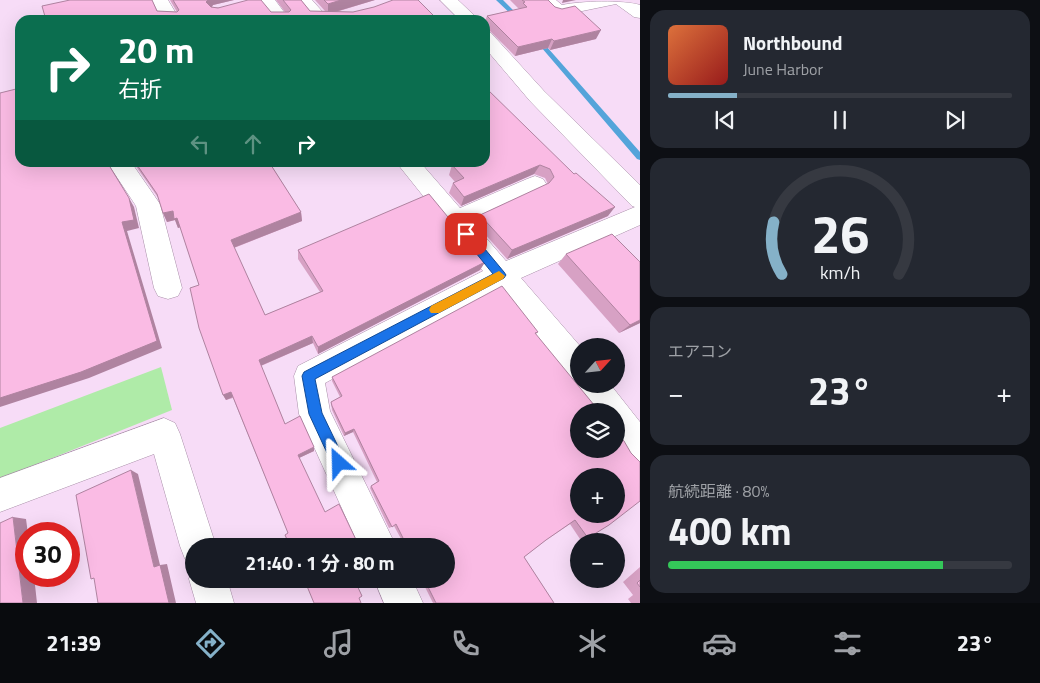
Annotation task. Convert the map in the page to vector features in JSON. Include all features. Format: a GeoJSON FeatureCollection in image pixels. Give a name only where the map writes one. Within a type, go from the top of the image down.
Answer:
{"type":"FeatureCollection","features":[{"type":"Feature","properties":{"kind":"street"},"geometry":{"type":"LineString","coordinates":[[160,0],[168,15]]}},
{"type":"Feature","properties":{"kind":"street"},"geometry":{"type":"LineString","coordinates":[[303,0],[316,15]]}},
{"type":"Feature","properties":{"kind":"street"},"geometry":{"type":"LineString","coordinates":[[448,0],[464,15]]}},
{"type":"Feature","properties":{"kind":"street"},"geometry":{"type":"LineString","coordinates":[[546,0],[558,10],[611,0]]}},
{"type":"Feature","properties":{"kind":"street"},"geometry":{"type":"LineString","coordinates":[[622,0],[640,13]]}},
{"type":"Feature","properties":{"kind":"street"},"geometry":{"type":"LineString","coordinates":[[261,1],[276,15]]}},
{"type":"Feature","properties":{"kind":"street"},"geometry":{"type":"LineString","coordinates":[[490,43],[537,96],[640,200]]}},
{"type":"Feature","properties":{"kind":"street"},"geometry":{"type":"LineString","coordinates":[[122,167],[148,204],[168,288]]}},
{"type":"Feature","properties":{"kind":"street"},"geometry":{"type":"LineString","coordinates":[[411,167],[570,357]]}},
{"type":"Feature","properties":{"kind":"street"},"geometry":{"type":"LineString","coordinates":[[455,221],[535,186]]}},
{"type":"Feature","properties":{"kind":"street"},"geometry":{"type":"LineString","coordinates":[[374,538],[315,414],[309,376],[500,275],[640,215]]}},
{"type":"Feature","properties":{"kind":"street"},"geometry":{"type":"LineString","coordinates":[[598,393],[606,403]]}},
{"type":"Feature","properties":{"kind":"street"},"geometry":{"type":"LineString","coordinates":[[625,429],[640,448]]}},
{"type":"Feature","properties":{"kind":"street"},"geometry":{"type":"LineString","coordinates":[[0,495],[164,434],[196,538]]}},
{"type":"Feature","properties":{"kind":"street"},"geometry":{"type":"LineString","coordinates":[[211,588],[215,603]]}},
{"type":"Feature","properties":{"kind":"street"},"geometry":{"type":"LineString","coordinates":[[397,588],[404,603]]}},
{"type":"Feature","properties":{"kind":"green space"},"geometry":{"type":"Polygon","coordinates":[[[161,367],[172,410],[0,479],[0,428],[161,367]]]}},
{"type":"Feature","properties":{"kind":"building"},"geometry":{"type":"Polygon","coordinates":[[[70,0],[152,0],[157,11],[177,12],[179,10],[173,0],[208,0],[206,2],[211,7],[218,8],[248,0],[261,0],[271,12],[289,12],[291,10],[283,0],[301,0],[310,11],[353,12],[393,0],[418,0],[433,15],[45,15],[42,6],[70,0]]]}},
{"type":"Feature","properties":{"kind":"building"},"geometry":{"type":"Polygon","coordinates":[[[324,0],[341,0],[328,4],[324,0]]]}},
{"type":"Feature","properties":{"kind":"building"},"geometry":{"type":"Polygon","coordinates":[[[522,0],[548,0],[555,7],[562,9],[575,6],[601,30],[518,47],[490,19],[490,15],[527,7],[523,3],[525,2],[522,0]]]}},
{"type":"Feature","properties":{"kind":"building"},"geometry":{"type":"Polygon","coordinates":[[[15,89],[15,167],[110,167],[129,198],[134,220],[122,222],[157,341],[81,372],[0,398],[0,93],[15,89]]]}},
{"type":"Feature","properties":{"kind":"building"},"geometry":{"type":"Polygon","coordinates":[[[490,92],[574,174],[576,173],[615,207],[512,250],[480,215],[549,183],[554,177],[550,169],[540,165],[464,197],[453,183],[464,178],[454,167],[490,167],[490,92]]]}},
{"type":"Feature","properties":{"kind":"building"},"geometry":{"type":"Polygon","coordinates":[[[138,167],[272,167],[301,212],[231,240],[265,315],[323,291],[298,250],[429,194],[485,262],[318,347],[312,336],[259,360],[285,424],[300,416],[314,447],[298,455],[325,512],[339,504],[355,538],[286,538],[285,535],[288,533],[231,392],[223,395],[199,328],[190,288],[199,285],[177,218],[174,219],[173,211],[163,213],[157,194],[138,167]]]}},
{"type":"Feature","properties":{"kind":"building"},"geometry":{"type":"Polygon","coordinates":[[[612,234],[640,262],[640,320],[630,325],[566,254],[612,234]]]}},
{"type":"Feature","properties":{"kind":"building"},"geometry":{"type":"Polygon","coordinates":[[[502,286],[538,332],[535,333],[570,376],[570,393],[584,393],[592,403],[570,403],[570,458],[625,458],[625,443],[631,453],[640,462],[640,501],[625,513],[625,468],[570,468],[571,523],[524,557],[554,603],[436,603],[428,588],[455,588],[455,538],[403,538],[396,524],[392,527],[371,486],[379,481],[354,429],[345,433],[332,406],[331,402],[342,396],[332,377],[502,286]]]}},
{"type":"Feature","properties":{"kind":"building"},"geometry":{"type":"Polygon","coordinates":[[[131,470],[154,567],[160,565],[169,603],[98,603],[94,578],[91,579],[76,495],[131,470]]]}},
{"type":"Feature","properties":{"kind":"building"},"geometry":{"type":"Polygon","coordinates":[[[13,517],[15,534],[15,587],[21,587],[23,603],[0,603],[0,523],[13,517]]]}},
{"type":"Feature","properties":{"kind":"building"},"geometry":{"type":"Polygon","coordinates":[[[577,523],[612,523],[596,533],[584,533],[577,523]]]}},
{"type":"Feature","properties":{"kind":"building"},"geometry":{"type":"Polygon","coordinates":[[[308,588],[358,588],[362,596],[359,598],[361,603],[314,603],[308,588]]]}},
{"type":"Feature","properties":{"kind":"waterway"},"geometry":{"type":"LineString","coordinates":[[499,0],[519,19]]}},
{"type":"Feature","properties":{"kind":"waterway"},"geometry":{"type":"LineString","coordinates":[[537,39],[640,157]]}},
{"type":"Feature","properties":{"kind":"slow traffic"},"geometry":{"type":"LineString","coordinates":[[435,310],[499,276]]}},
{"type":"Feature","properties":{"kind":"route"},"geometry":{"type":"LineString","coordinates":[[339,463],[315,414],[309,376],[500,275],[466,234]]}}]}
